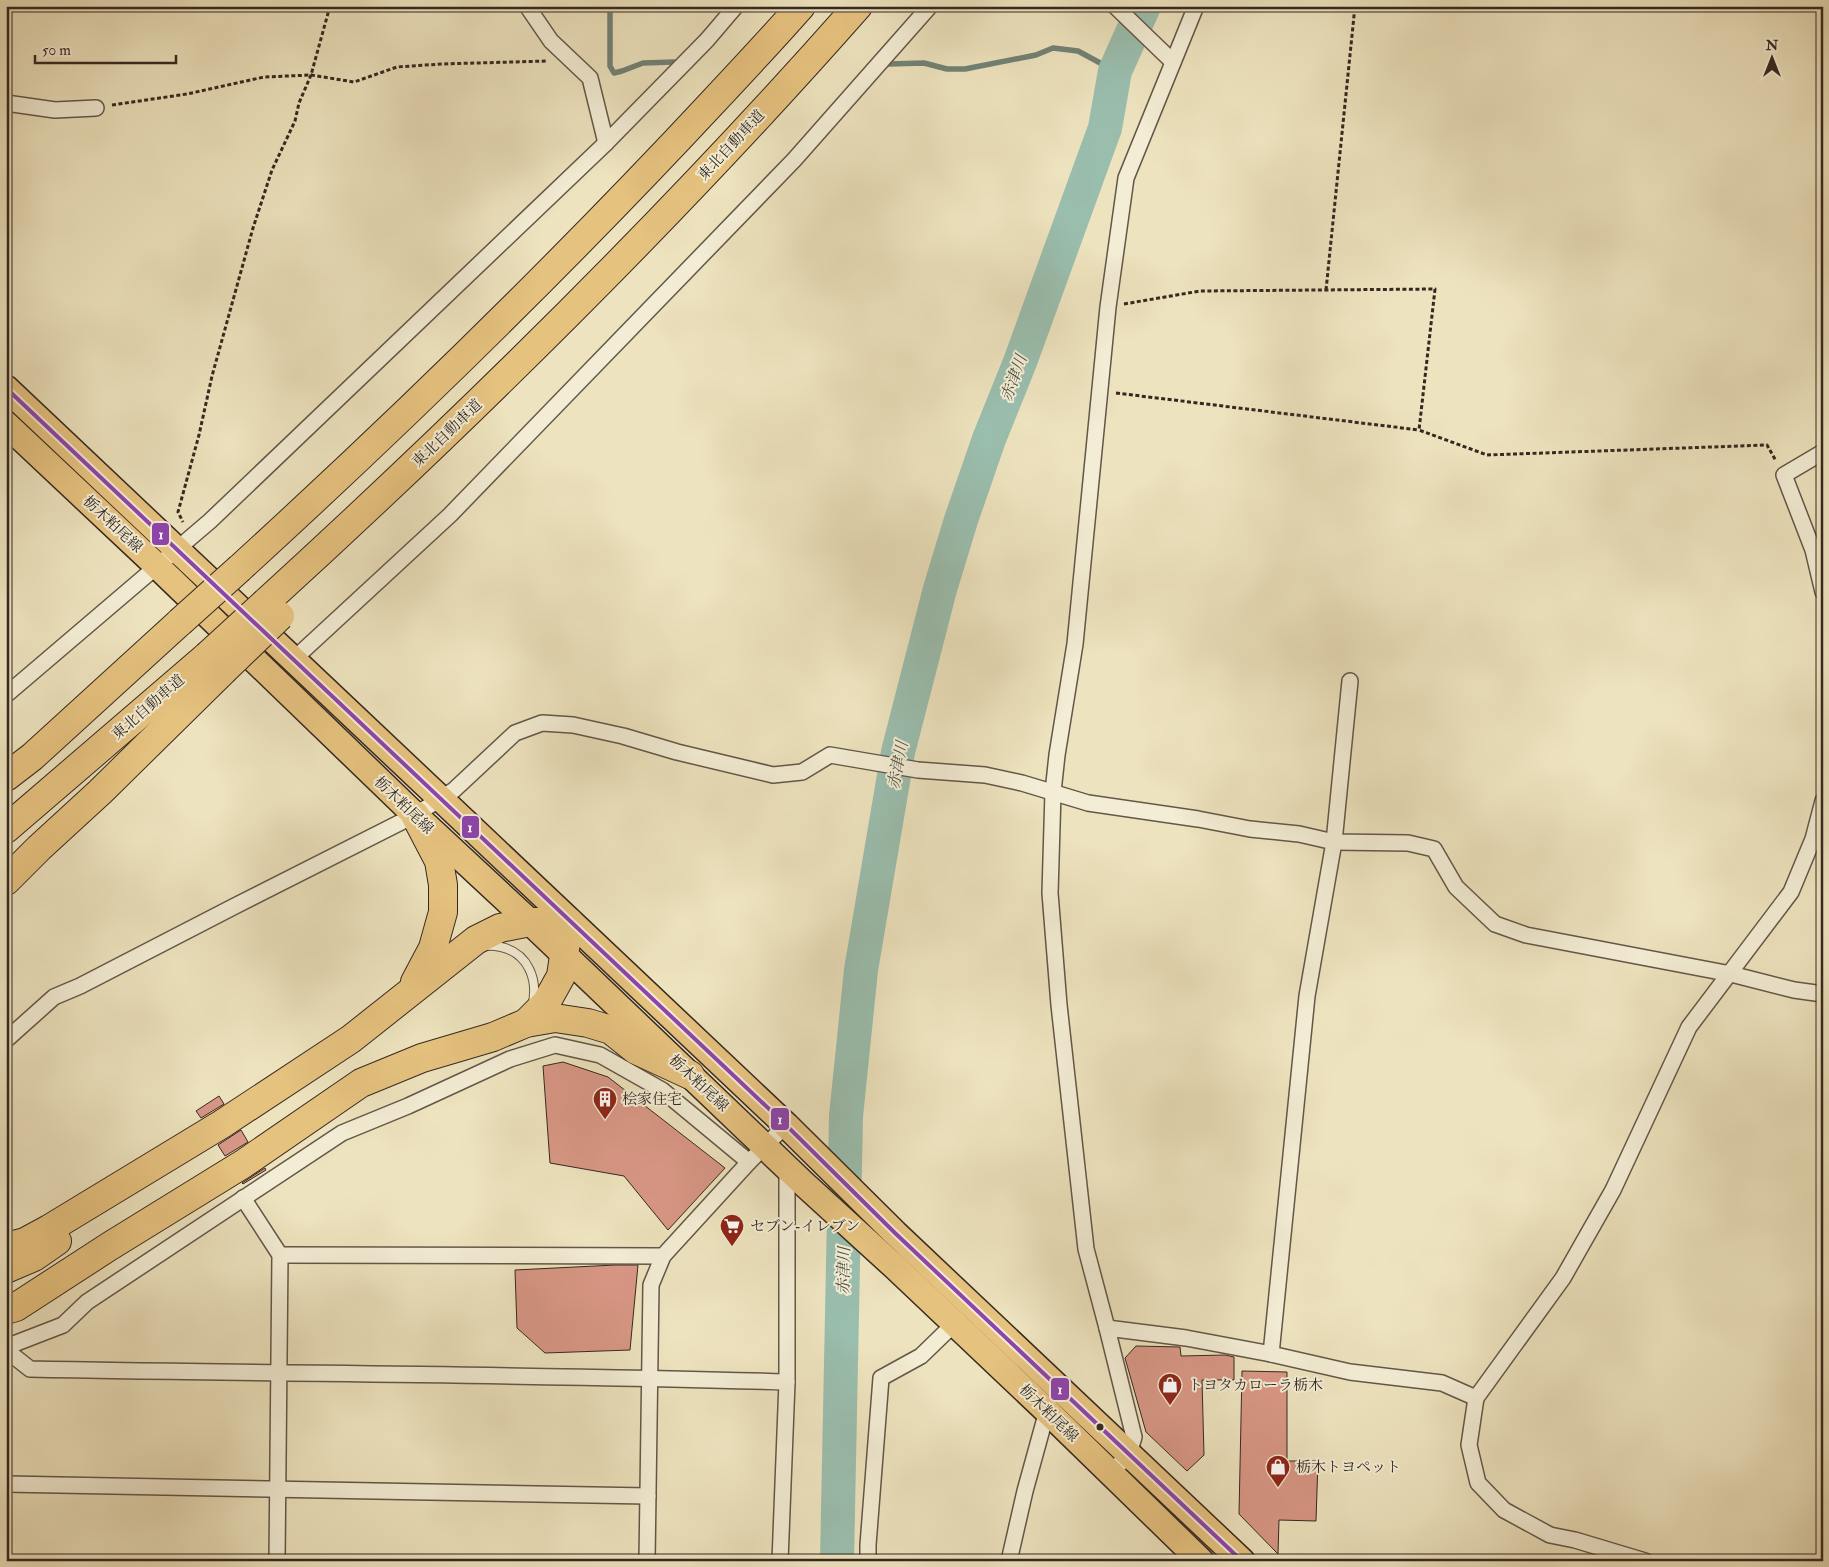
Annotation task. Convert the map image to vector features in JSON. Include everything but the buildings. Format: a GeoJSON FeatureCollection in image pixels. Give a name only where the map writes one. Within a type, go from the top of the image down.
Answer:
{"type":"FeatureCollection","features":[{"type":"Feature","properties":{"kind":"highway"},"geometry":{"type":"LineString","coordinates":[[6,777],[32,757],[337,480],[491,331],[644,176],[801,6]]}},
{"type":"Feature","properties":{"kind":"highway","name":"東北自動車道"},"geometry":{"type":"LineString","coordinates":[[6,829],[215,664],[273,609],[360,516],[512,370],[666,215],[858,6]]}},
{"type":"Feature","properties":{"kind":"highway"},"geometry":{"type":"LineString","coordinates":[[6,881],[100,792],[215,664]]}},
{"type":"Feature","properties":{"kind":"highway"},"geometry":{"type":"LineString","coordinates":[[410,992],[433,948],[443,912],[443,885],[439,861],[415,815]]}},
{"type":"Feature","properties":{"kind":"highway"},"geometry":{"type":"LineString","coordinates":[[6,1247],[24,1242],[49,1229],[222,1124],[351,1039],[476,940],[500,928],[530,922],[569,922],[561,976],[546,1003],[526,1023]]}},
{"type":"Feature","properties":{"kind":"highway"},"geometry":{"type":"LineString","coordinates":[[6,1310],[16,1307],[110,1246],[244,1164],[361,1083],[422,1058],[494,1037],[526,1023],[555,1018],[588,1023],[611,1030],[636,1050],[690,1075]]}},
{"type":"Feature","properties":{"kind":"highway"},"geometry":{"type":"LineString","coordinates":[[6,1269],[34,1258],[57,1242],[90,1204]]}},
{"type":"Feature","properties":{"kind":"highway"},"geometry":{"type":"LineString","coordinates":[[6,1288],[110,1246]]}},
{"type":"Feature","properties":{"kind":"main road","name":"栃木粕尾線"},"geometry":{"type":"LineString","coordinates":[[6,388],[184,542],[293,660],[786,1125],[895,1233],[1242,1561]]}},
{"type":"Feature","properties":{"kind":"main road","name":"栃木粕尾線"},"geometry":{"type":"LineString","coordinates":[[6,424],[690,1075],[757,1155],[796,1175],[895,1267],[1201,1561]]}},
{"type":"Feature","properties":{"kind":"street"},"geometry":{"type":"LineString","coordinates":[[527,6],[551,41],[590,78],[606,143]]}},
{"type":"Feature","properties":{"kind":"street"},"geometry":{"type":"LineString","coordinates":[[6,695],[210,521],[606,143],[707,40],[736,6]]}},
{"type":"Feature","properties":{"kind":"street"},"geometry":{"type":"LineString","coordinates":[[293,660],[450,515],[794,160],[930,6]]}},
{"type":"Feature","properties":{"kind":"street"},"geometry":{"type":"LineString","coordinates":[[1115,6],[1173,62]]}},
{"type":"Feature","properties":{"kind":"street"},"geometry":{"type":"LineString","coordinates":[[1111,1473],[1129,1454],[1134,1437],[1108,1328],[1086,1249],[1059,1005],[1050,893],[1053,792],[1075,644],[1108,307],[1126,178],[1196,6]]}},
{"type":"Feature","properties":{"kind":"street"},"geometry":{"type":"LineString","coordinates":[[6,103],[55,110],[96,108]]}},
{"type":"Feature","properties":{"kind":"street"},"geometry":{"type":"LineString","coordinates":[[1823,452],[1784,475],[1813,550],[1823,592]]}},
{"type":"Feature","properties":{"kind":"street"},"geometry":{"type":"LineString","coordinates":[[1271,1354],[1307,996],[1334,842],[1350,681]]}},
{"type":"Feature","properties":{"kind":"street"},"geometry":{"type":"LineString","coordinates":[[6,1040],[54,997],[80,986],[415,815],[454,790],[515,733],[542,723],[573,725],[623,736],[677,752],[773,775],[802,772],[830,755],[918,770],[985,775],[1022,783],[1088,803],[1198,819],[1250,829],[1299,834],[1334,842],[1408,842],[1434,849],[1456,887],[1495,924],[1526,935],[1731,974],[1794,990],[1823,994]]}},
{"type":"Feature","properties":{"kind":"street"},"geometry":{"type":"LineString","coordinates":[[1645,1561],[1575,1540],[1550,1535],[1504,1510],[1478,1483],[1469,1445],[1476,1398],[1563,1278],[1612,1190],[1689,1027],[1792,892],[1813,839],[1823,801]]}},
{"type":"Feature","properties":{"kind":"street"},"geometry":{"type":"LineString","coordinates":[[757,1155],[662,1090],[600,1055],[555,1045],[510,1059],[408,1106],[342,1133],[87,1302],[63,1325],[6,1348],[30,1369],[650,1378],[787,1382]]}},
{"type":"Feature","properties":{"kind":"street"},"geometry":{"type":"LineString","coordinates":[[647,1561],[651,1285],[663,1256],[786,1125]]}},
{"type":"Feature","properties":{"kind":"street"},"geometry":{"type":"LineString","coordinates":[[780,1561],[796,1175]]}},
{"type":"Feature","properties":{"kind":"street"},"geometry":{"type":"LineString","coordinates":[[243,1198],[280,1255],[277,1561]]}},
{"type":"Feature","properties":{"kind":"street"},"geometry":{"type":"LineString","coordinates":[[280,1255],[663,1256]]}},
{"type":"Feature","properties":{"kind":"street"},"geometry":{"type":"LineString","coordinates":[[868,1561],[881,1378],[921,1356],[954,1324]]}},
{"type":"Feature","properties":{"kind":"street"},"geometry":{"type":"LineString","coordinates":[[1108,1328],[1186,1338],[1271,1354],[1350,1372],[1442,1383],[1476,1398]]}},
{"type":"Feature","properties":{"kind":"street"},"geometry":{"type":"LineString","coordinates":[[1009,1561],[1046,1411]]}},
{"type":"Feature","properties":{"kind":"street"},"geometry":{"type":"LineString","coordinates":[[6,1484],[648,1496]]}},
{"type":"Feature","properties":{"kind":"lane"},"geometry":{"type":"LineString","coordinates":[[459,953],[489,945],[510,949],[523,958],[531,972],[534,989],[533,1003],[526,1023]]}},
{"type":"Feature","properties":{"kind":"path"},"geometry":{"type":"LineString","coordinates":[[184,542],[178,512],[199,435],[212,376],[253,228],[272,170],[295,121],[298,103],[311,75],[330,6]]}},
{"type":"Feature","properties":{"kind":"path"},"geometry":{"type":"LineString","coordinates":[[1326,290],[1355,6]]}},
{"type":"Feature","properties":{"kind":"path"},"geometry":{"type":"LineString","coordinates":[[96,108],[187,94],[264,77],[311,75],[354,82],[397,67],[572,61]]}},
{"type":"Feature","properties":{"kind":"path"},"geometry":{"type":"LineString","coordinates":[[1108,307],[1200,291],[1435,289],[1419,430]]}},
{"type":"Feature","properties":{"kind":"path"},"geometry":{"type":"LineString","coordinates":[[1100,391],[1419,430],[1487,455],[1767,445],[1784,475]]}},
{"type":"Feature","properties":{"kind":"waterway"},"geometry":{"type":"LineString","coordinates":[[610,6],[610,66],[614,73],[643,63],[674,62]]}},
{"type":"Feature","properties":{"kind":"waterway","name":"赤津川"},"geometry":{"type":"LineString","coordinates":[[837,1561],[846,1116],[861,970],[898,752],[940,589],[961,520],[989,439],[1020,362],[1105,128],[1115,71],[1144,6]]}},
{"type":"Feature","properties":{"kind":"waterway"},"geometry":{"type":"LineString","coordinates":[[889,64],[924,63],[947,69],[965,69],[1036,55],[1053,48],[1078,51],[1115,71]]}},
{"type":"Feature","properties":{"kind":"transit line","name":"1"},"geometry":{"type":"LineString","coordinates":[[6,388],[786,1125],[895,1233],[1242,1561]]}},
{"type":"Feature","properties":{"kind":"place","name":"桧家住宅"},"geometry":{"type":"Point","coordinates":[605,1120]}},
{"type":"Feature","properties":{"kind":"place","name":"セブン-イレブン"},"geometry":{"type":"Point","coordinates":[732,1247]}},
{"type":"Feature","properties":{"kind":"place","name":"トヨタカローラ栃木"},"geometry":{"type":"Point","coordinates":[1170,1406]}},
{"type":"Feature","properties":{"kind":"place","name":"栃木トヨペット"},"geometry":{"type":"Point","coordinates":[1278,1488]}}]}
